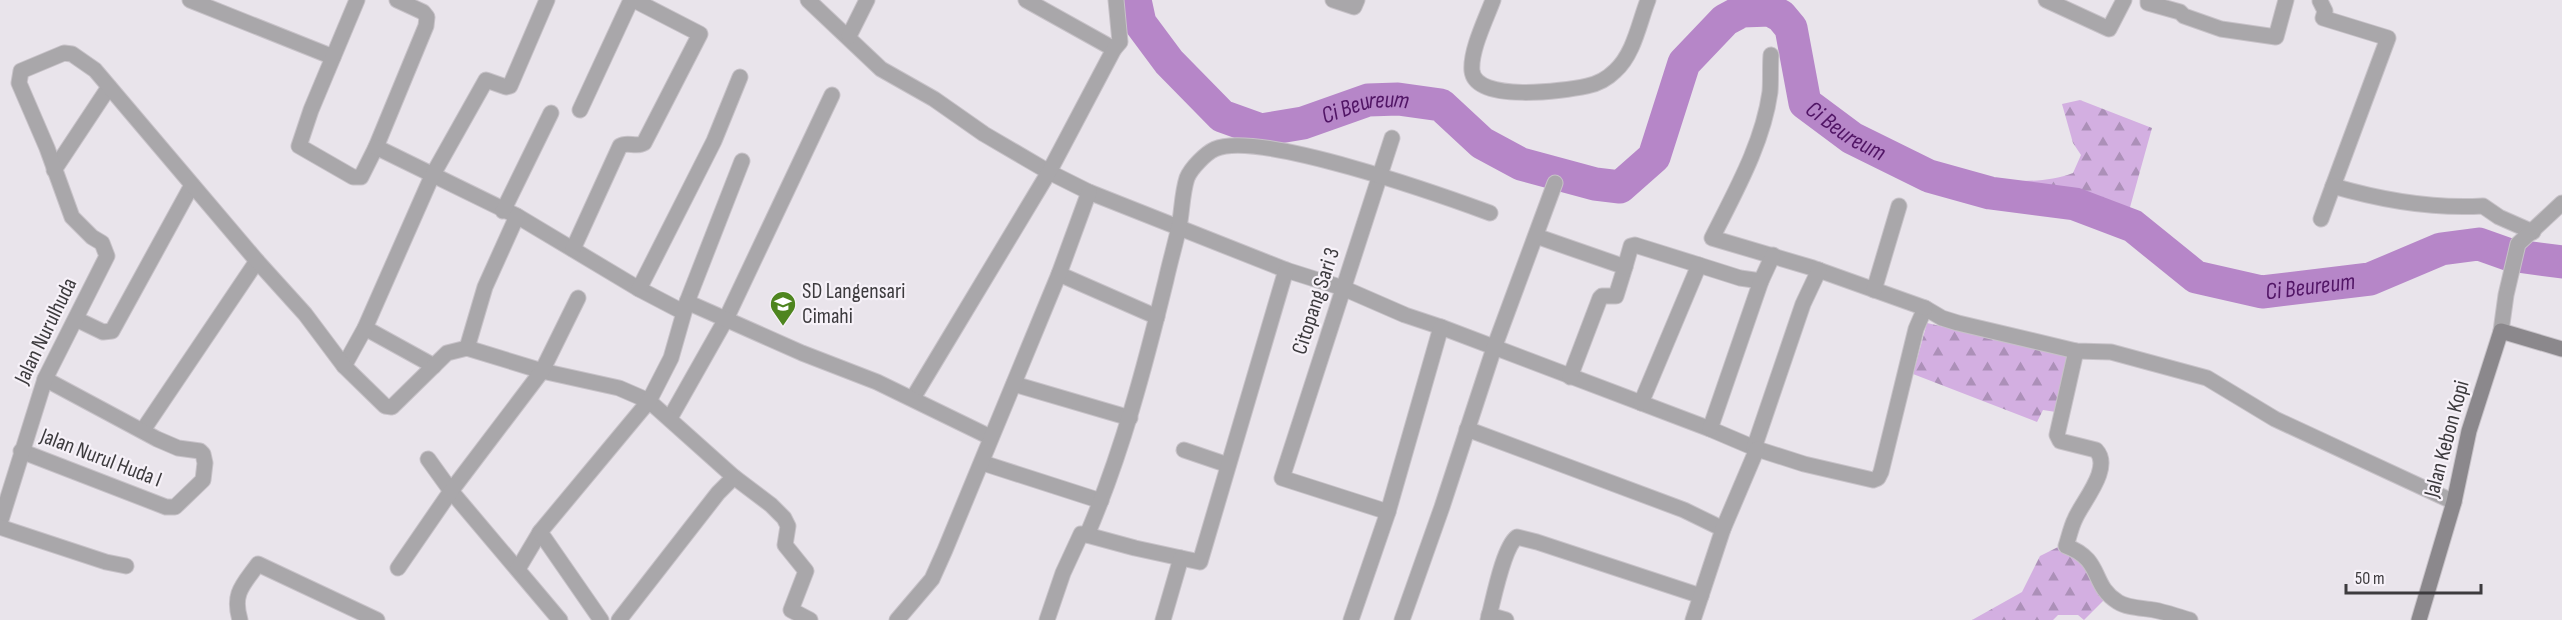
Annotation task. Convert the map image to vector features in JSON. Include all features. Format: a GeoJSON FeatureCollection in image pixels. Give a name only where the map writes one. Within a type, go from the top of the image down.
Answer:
{"type":"FeatureCollection","features":[{"type":"Feature","properties":{"kind":"main road"},"geometry":{"type":"LineString","coordinates":[[2501,331],[2562,349]]}},
{"type":"Feature","properties":{"kind":"main road","name":"Jalan Kebon Kopi"},"geometry":{"type":"LineString","coordinates":[[2419,620],[2454,502],[2469,431],[2501,331]]}},
{"type":"Feature","properties":{"kind":"street"},"geometry":{"type":"LineString","coordinates":[[190,0],[333,57]]}},
{"type":"Feature","properties":{"kind":"street"},"geometry":{"type":"LineString","coordinates":[[357,0],[311,110],[299,146],[353,177],[361,177],[376,147],[426,26],[427,17],[423,12],[397,0]]}},
{"type":"Feature","properties":{"kind":"street"},"geometry":{"type":"LineString","coordinates":[[344,366],[365,328],[432,176],[486,80],[506,87],[510,86],[548,0]]}},
{"type":"Feature","properties":{"kind":"street"},"geometry":{"type":"LineString","coordinates":[[573,249],[620,146],[624,143],[638,146],[644,143],[700,34],[633,0],[580,110]]}},
{"type":"Feature","properties":{"kind":"street"},"geometry":{"type":"LineString","coordinates":[[808,0],[849,36],[881,69],[934,99],[984,134],[1049,172],[1089,192],[1286,270],[1343,288],[1405,315],[1710,429],[1756,449],[1804,464],[1873,480],[1878,478],[1916,329],[1925,308]]}},
{"type":"Feature","properties":{"kind":"street"},"geometry":{"type":"LineString","coordinates":[[849,36],[867,0]]}},
{"type":"Feature","properties":{"kind":"street"},"geometry":{"type":"LineString","coordinates":[[913,398],[1049,172],[1113,49],[1120,42],[1116,0]]}},
{"type":"Feature","properties":{"kind":"street"},"geometry":{"type":"LineString","coordinates":[[1333,0],[1354,7],[1357,0]]}},
{"type":"Feature","properties":{"kind":"street"},"geometry":{"type":"LineString","coordinates":[[1493,0],[1473,55],[1472,71],[1476,81],[1489,90],[1525,92],[1589,86],[1616,70],[1628,55],[1648,0]]}},
{"type":"Feature","properties":{"kind":"street"},"geometry":{"type":"LineString","coordinates":[[2046,0],[2109,29],[2124,0]]}},
{"type":"Feature","properties":{"kind":"street"},"geometry":{"type":"LineString","coordinates":[[2148,0],[2148,3],[2180,12],[2221,29],[2276,37],[2286,0]]}},
{"type":"Feature","properties":{"kind":"street"},"geometry":{"type":"LineString","coordinates":[[2318,0],[2325,11],[2323,18],[2388,38],[2321,219]]}},
{"type":"Feature","properties":{"kind":"street"},"geometry":{"type":"LineString","coordinates":[[1035,2],[1113,49]]}},
{"type":"Feature","properties":{"kind":"street"},"geometry":{"type":"LineString","coordinates":[[54,170],[48,148],[19,83],[21,71],[64,53],[72,54],[94,70],[305,314],[344,366],[389,408],[447,353],[467,348],[542,371],[619,388],[649,401],[784,518],[788,526],[785,544],[788,551],[807,572],[791,610],[810,620]]}},
{"type":"Feature","properties":{"kind":"street"},"geometry":{"type":"LineString","coordinates":[[1771,55],[1770,93],[1760,130],[1743,177],[1712,238],[1819,270],[1925,308],[1942,318],[1958,323],[2076,351],[2111,352],[2207,378],[2275,419],[2454,502]]}},
{"type":"Feature","properties":{"kind":"street"},"geometry":{"type":"LineString","coordinates":[[639,289],[714,141],[740,77]]}},
{"type":"Feature","properties":{"kind":"street"},"geometry":{"type":"LineString","coordinates":[[54,170],[109,87]]}},
{"type":"Feature","properties":{"kind":"street"},"geometry":{"type":"LineString","coordinates":[[670,418],[726,319],[832,95]]}},
{"type":"Feature","properties":{"kind":"street"},"geometry":{"type":"LineString","coordinates":[[467,348],[510,214],[552,113]]}},
{"type":"Feature","properties":{"kind":"street","name":"Citopang Sari 3"},"geometry":{"type":"LineString","coordinates":[[1388,512],[1282,478],[1392,138]]}},
{"type":"Feature","properties":{"kind":"street"},"geometry":{"type":"LineString","coordinates":[[1087,534],[1130,418],[1179,228],[1188,177],[1207,154],[1217,148],[1232,145],[1282,149],[1422,189],[1490,213]]}},
{"type":"Feature","properties":{"kind":"street"},"geometry":{"type":"LineString","coordinates":[[376,147],[510,214],[639,289],[685,307],[726,319],[913,398],[990,437]]}},
{"type":"Feature","properties":{"kind":"street"},"geometry":{"type":"LineString","coordinates":[[518,569],[540,532],[649,401],[671,358],[685,307],[742,161]]}},
{"type":"Feature","properties":{"kind":"street","name":"Jalan Nurulhuda"},"geometry":{"type":"LineString","coordinates":[[1,518],[45,379],[107,256],[106,249],[72,217],[54,170]]}},
{"type":"Feature","properties":{"kind":"street"},"geometry":{"type":"LineString","coordinates":[[1402,620],[1494,348],[1555,183]]}},
{"type":"Feature","properties":{"kind":"street"},"geometry":{"type":"LineString","coordinates":[[76,319],[103,332],[112,331],[192,185]]}},
{"type":"Feature","properties":{"kind":"street"},"geometry":{"type":"LineString","coordinates":[[2332,186],[2391,200],[2433,206],[2456,208],[2483,206],[2499,218],[2533,232]]}},
{"type":"Feature","properties":{"kind":"street"},"geometry":{"type":"LineString","coordinates":[[897,620],[932,579],[983,463],[990,437],[1059,274],[1089,192]]}},
{"type":"Feature","properties":{"kind":"street"},"geometry":{"type":"LineString","coordinates":[[2501,331],[2513,259],[2518,244],[2562,203]]}},
{"type":"Feature","properties":{"kind":"street"},"geometry":{"type":"LineString","coordinates":[[1874,290],[1899,206]]}},
{"type":"Feature","properties":{"kind":"street"},"geometry":{"type":"LineString","coordinates":[[1536,236],[1625,267]]}},
{"type":"Feature","properties":{"kind":"street"},"geometry":{"type":"LineString","coordinates":[[1570,377],[1600,298],[1616,296],[1631,246],[1635,245],[1740,278],[1761,281]]}},
{"type":"Feature","properties":{"kind":"street"},"geometry":{"type":"LineString","coordinates":[[1710,429],[1761,281],[1773,255]]}},
{"type":"Feature","properties":{"kind":"street"},"geometry":{"type":"LineString","coordinates":[[143,430],[257,261]]}},
{"type":"Feature","properties":{"kind":"street"},"geometry":{"type":"LineString","coordinates":[[1641,403],[1699,265]]}},
{"type":"Feature","properties":{"kind":"street"},"geometry":{"type":"LineString","coordinates":[[1047,620],[1067,563],[1081,534],[1200,562],[1286,270]]}},
{"type":"Feature","properties":{"kind":"street"},"geometry":{"type":"LineString","coordinates":[[1693,620],[1723,529],[1756,449],[1803,304],[1819,270]]}},
{"type":"Feature","properties":{"kind":"street"},"geometry":{"type":"LineString","coordinates":[[1059,274],[1157,317]]}},
{"type":"Feature","properties":{"kind":"street"},"geometry":{"type":"LineString","coordinates":[[398,568],[451,490],[542,371],[578,298]]}},
{"type":"Feature","properties":{"kind":"street"},"geometry":{"type":"LineString","coordinates":[[1351,620],[1388,512],[1441,327]]}},
{"type":"Feature","properties":{"kind":"street"},"geometry":{"type":"LineString","coordinates":[[365,328],[434,366]]}},
{"type":"Feature","properties":{"kind":"street"},"geometry":{"type":"LineString","coordinates":[[2076,351],[2057,435],[2060,441],[2096,450],[2101,458],[2100,473],[2075,518],[2066,546],[2085,554],[2107,593],[2119,603],[2190,620]]}},
{"type":"Feature","properties":{"kind":"street","name":"Jalan Nurul Huda I"},"geometry":{"type":"LineString","coordinates":[[21,451],[157,505],[175,507],[203,480],[203,454],[197,450],[178,448],[45,379]]}},
{"type":"Feature","properties":{"kind":"street"},"geometry":{"type":"LineString","coordinates":[[1014,384],[1130,418]]}},
{"type":"Feature","properties":{"kind":"street"},"geometry":{"type":"LineString","coordinates":[[1467,429],[1684,510],[1723,529]]}},
{"type":"Feature","properties":{"kind":"street"},"geometry":{"type":"LineString","coordinates":[[1184,450],[1228,465]]}},
{"type":"Feature","properties":{"kind":"street"},"geometry":{"type":"LineString","coordinates":[[428,459],[451,490],[561,620]]}},
{"type":"Feature","properties":{"kind":"street"},"geometry":{"type":"LineString","coordinates":[[983,463],[1101,501]]}},
{"type":"Feature","properties":{"kind":"street"},"geometry":{"type":"LineString","coordinates":[[619,620],[718,493],[734,477]]}},
{"type":"Feature","properties":{"kind":"street"},"geometry":{"type":"LineString","coordinates":[[1,518],[106,562],[126,566]]}},
{"type":"Feature","properties":{"kind":"street"},"geometry":{"type":"LineString","coordinates":[[540,532],[601,620]]}},
{"type":"Feature","properties":{"kind":"street"},"geometry":{"type":"LineString","coordinates":[[1506,620],[1488,618],[1506,557],[1513,540],[1517,537],[1701,596]]}},
{"type":"Feature","properties":{"kind":"street"},"geometry":{"type":"LineString","coordinates":[[1163,620],[1182,558]]}},
{"type":"Feature","properties":{"kind":"street"},"geometry":{"type":"LineString","coordinates":[[240,620],[237,609],[238,592],[258,564],[377,620]]}},
{"type":"Feature","properties":{"kind":"green space"},"geometry":{"type":"Polygon","coordinates":[[[2080,100],[2152,128],[2127,218],[2008,196],[1980,179],[2039,180],[2073,173],[2081,155],[2073,143],[2062,104],[2080,100]]]}},
{"type":"Feature","properties":{"kind":"green space"},"geometry":{"type":"Polygon","coordinates":[[[1927,323],[2073,356],[2056,412],[2043,410],[2037,422],[1913,374],[1927,323]]]}},
{"type":"Feature","properties":{"kind":"green space"},"geometry":{"type":"Polygon","coordinates":[[[2060,546],[2091,558],[2112,592],[2084,620],[2078,615],[2058,615],[2053,620],[1972,620],[2022,592],[2040,556],[2060,546]]]}},
{"type":"Feature","properties":{"kind":"waterway","name":"Ci Beureum"},"geometry":{"type":"LineString","coordinates":[[1135,0],[1140,23],[1169,62],[1222,116],[1261,130],[1303,123],[1368,100],[1398,99],[1441,105],[1482,143],[1521,164],[1595,184],[1620,187],[1654,157],[1684,63],[1725,20],[1742,11],[1770,10],[1781,16],[1791,28],[1805,103],[1852,138],[1929,176],[1990,193],[2075,204],[2133,226],[2196,277],[2262,292],[2370,279],[2441,249],[2479,244],[2510,255],[2562,262]]}},
{"type":"Feature","properties":{"kind":"place","name":"SD Langensari Cimahi"},"geometry":{"type":"Point","coordinates":[783,327]}}]}
